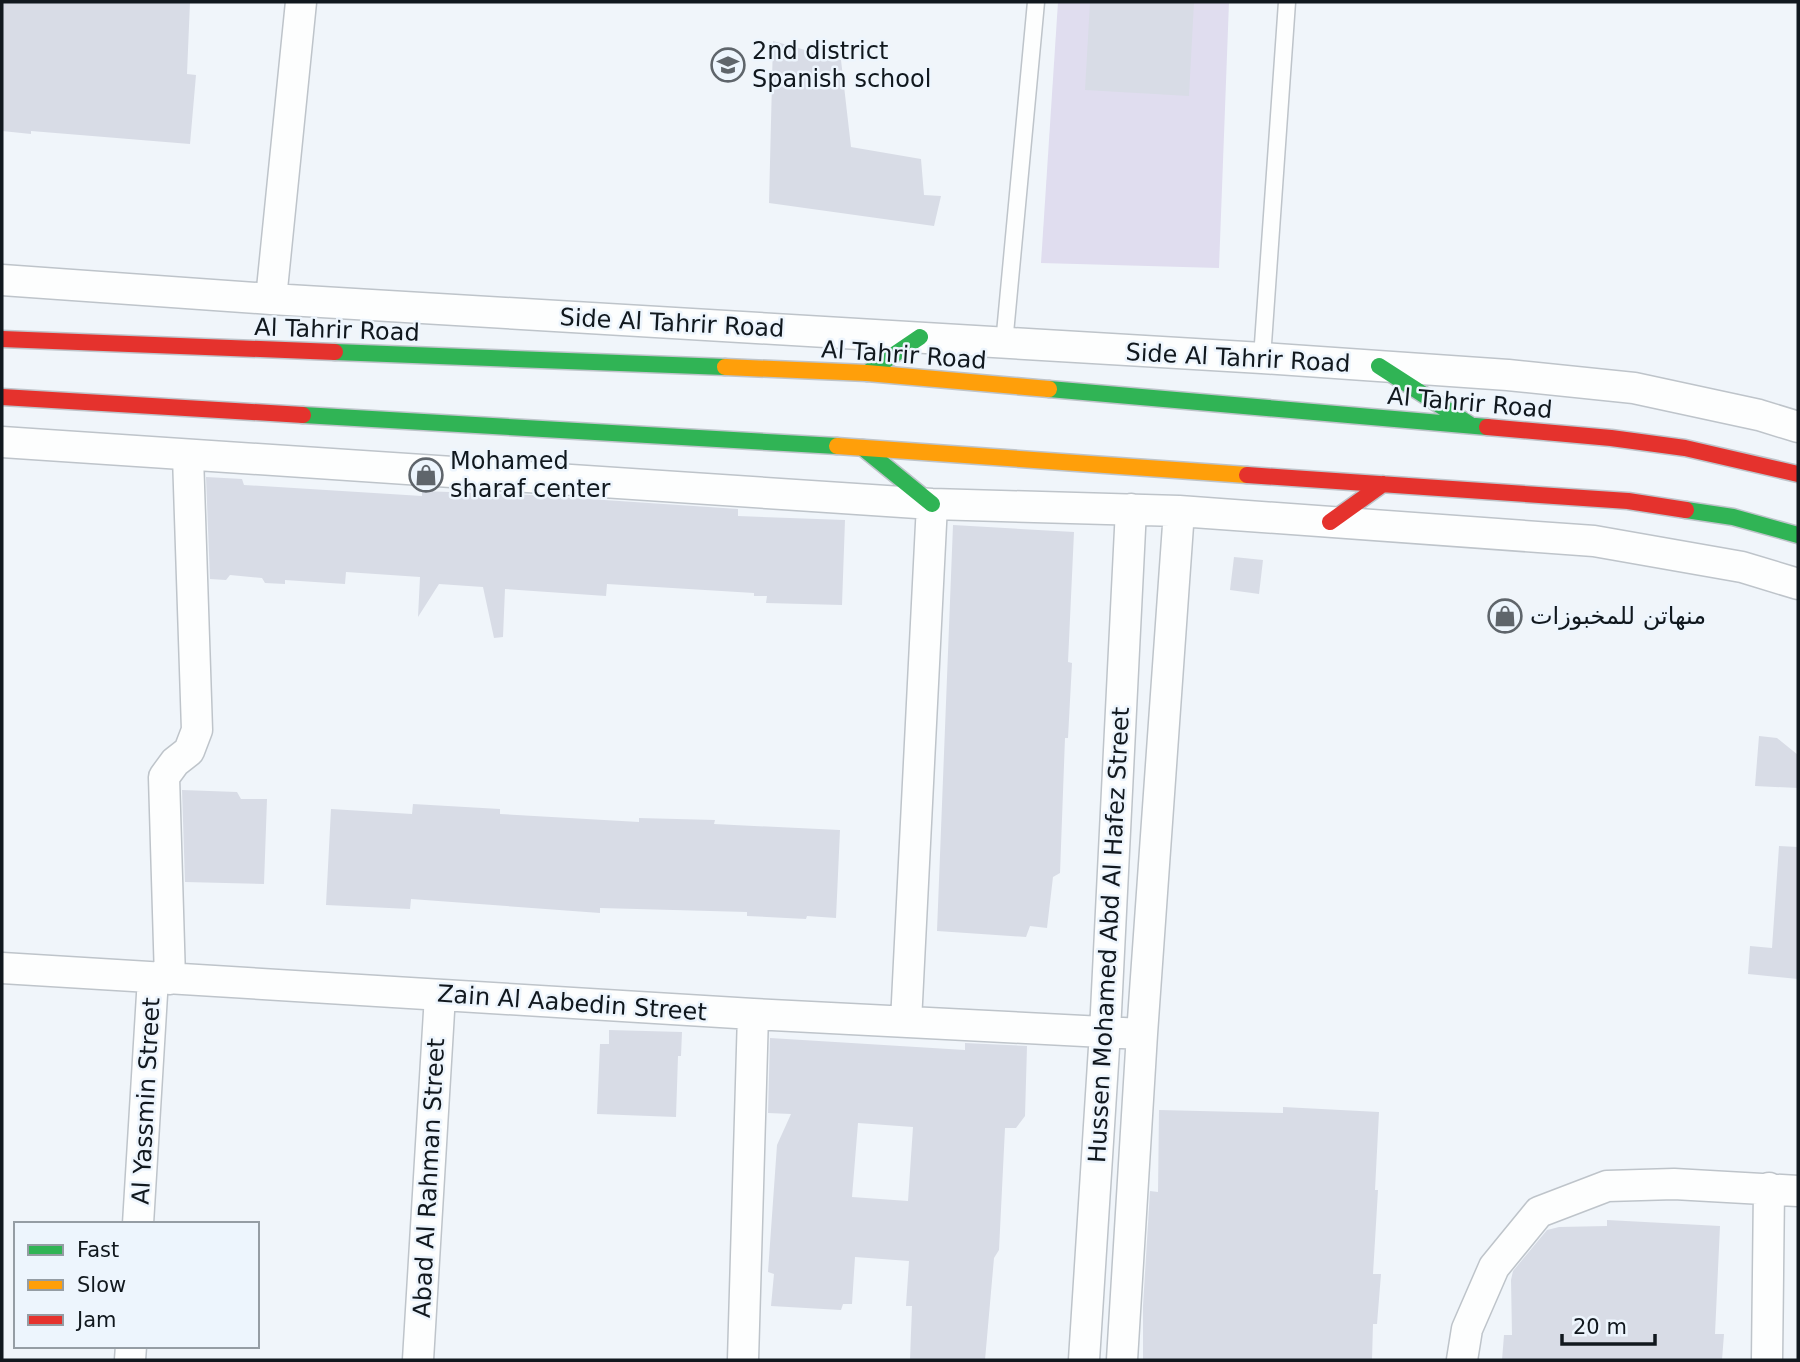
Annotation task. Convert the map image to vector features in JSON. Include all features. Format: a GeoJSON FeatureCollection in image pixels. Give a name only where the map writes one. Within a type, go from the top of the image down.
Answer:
{"type":"FeatureCollection","features":[{"type":"Feature","properties":{"kind":"street"},"geometry":{"type":"LineString","coordinates":[[271,299],[301,2]]}},
{"type":"Feature","properties":{"kind":"street","name":"Side Al Tahrir Road"},"geometry":{"type":"LineString","coordinates":[[2,280],[271,299],[1262,358],[1508,376],[1634,388],[1759,415],[1798,427]]}},
{"type":"Feature","properties":{"kind":"street"},"geometry":{"type":"LineString","coordinates":[[867,373],[919,337]]}},
{"type":"Feature","properties":{"kind":"street","name":"Al Tahrir Road"},"geometry":{"type":"LineString","coordinates":[[2,339],[867,373],[1597,436],[1685,448],[1798,474]]}},
{"type":"Feature","properties":{"kind":"street"},"geometry":{"type":"LineString","coordinates":[[49,362],[57,342]]}},
{"type":"Feature","properties":{"kind":"street"},"geometry":{"type":"LineString","coordinates":[[1379,366],[1474,427]]}},
{"type":"Feature","properties":{"kind":"street"},"geometry":{"type":"LineString","coordinates":[[51,384],[60,400]]}},
{"type":"Feature","properties":{"kind":"street"},"geometry":{"type":"LineString","coordinates":[[2,397],[863,448],[1628,501],[1733,517],[1798,535]]}},
{"type":"Feature","properties":{"kind":"street"},"geometry":{"type":"LineString","coordinates":[[2,443],[932,504],[1179,511],[1594,541],[1742,567],[1798,584]]}},
{"type":"Feature","properties":{"kind":"street"},"geometry":{"type":"LineString","coordinates":[[863,448],[932,504]]}},
{"type":"Feature","properties":{"kind":"street","name":"Al Yassmin Street"},"geometry":{"type":"LineString","coordinates":[[138,1222],[162,978],[164,778],[175,762],[189,751],[197,730],[188,456]]}},
{"type":"Feature","properties":{"kind":"street"},"geometry":{"type":"LineString","coordinates":[[1330,522],[1383,484]]}},
{"type":"Feature","properties":{"kind":"street"},"geometry":{"type":"LineString","coordinates":[[906,1022],[932,504]]}},
{"type":"Feature","properties":{"kind":"street","name":"Hussen Mohamed Abd Al Hafez Street"},"geometry":{"type":"LineString","coordinates":[[1084,1360],[1105,1032],[1131,509]]}},
{"type":"Feature","properties":{"kind":"street","name":"Hussen Mohamed Abd Al Hafez Street"},"geometry":{"type":"LineString","coordinates":[[1122,1360],[1179,511]]}},
{"type":"Feature","properties":{"kind":"street","name":"Zain Al Aabedin Street"},"geometry":{"type":"LineString","coordinates":[[2,968],[752,1014],[1142,1034]]}},
{"type":"Feature","properties":{"kind":"street","name":"Abad Al Rahman Street"},"geometry":{"type":"LineString","coordinates":[[418,1360],[440,995]]}},
{"type":"Feature","properties":{"kind":"street"},"geometry":{"type":"LineString","coordinates":[[743,1360],[752,1014]]}},
{"type":"Feature","properties":{"kind":"street"},"geometry":{"type":"LineString","coordinates":[[1462,1360],[1467,1329],[1493,1268],[1539,1212],[1607,1186],[1674,1184],[1798,1191]]}},
{"type":"Feature","properties":{"kind":"street"},"geometry":{"type":"LineString","coordinates":[[1767,1360],[1769,1188]]}},
{"type":"Feature","properties":{"kind":"lane"},"geometry":{"type":"LineString","coordinates":[[1004,344],[1036,2]]}},
{"type":"Feature","properties":{"kind":"lane"},"geometry":{"type":"LineString","coordinates":[[1262,358],[1287,2]]}},
{"type":"Feature","properties":{"kind":"shaded area"},"geometry":{"type":"Polygon","coordinates":[[[1058,2],[1229,2],[1219,268],[1041,263],[1058,2]]]}},
{"type":"Feature","properties":{"kind":"building"},"geometry":{"type":"Polygon","coordinates":[[[2,2],[190,2],[187,74],[196,75],[190,144],[2,131],[2,2]]]}},
{"type":"Feature","properties":{"kind":"building"},"geometry":{"type":"Polygon","coordinates":[[[1090,2],[1194,2],[1189,96],[1085,90],[1090,2]]]}},
{"type":"Feature","properties":{"kind":"building"},"geometry":{"type":"Polygon","coordinates":[[[773,41],[841,60],[851,147],[921,159],[924,195],[941,196],[934,226],[769,203],[773,41]]]}},
{"type":"Feature","properties":{"kind":"building"},"geometry":{"type":"Polygon","coordinates":[[[206,477],[242,479],[244,485],[422,496],[422,491],[530,495],[738,509],[738,516],[845,520],[842,605],[766,603],[767,596],[754,596],[754,593],[607,584],[606,596],[505,589],[503,637],[494,638],[483,587],[439,584],[418,617],[420,577],[346,572],[345,584],[285,580],[285,584],[265,583],[262,578],[230,575],[226,580],[210,579],[206,477]]]}},
{"type":"Feature","properties":{"kind":"building"},"geometry":{"type":"Polygon","coordinates":[[[953,525],[1074,532],[1068,662],[1072,663],[1068,738],[1065,738],[1060,873],[1053,877],[1047,928],[1030,926],[1026,937],[937,931],[953,525]]]}},
{"type":"Feature","properties":{"kind":"building"},"geometry":{"type":"Polygon","coordinates":[[[1234,557],[1263,560],[1259,594],[1230,590],[1234,557]]]}},
{"type":"Feature","properties":{"kind":"building"},"geometry":{"type":"Polygon","coordinates":[[[1759,736],[1777,738],[1798,755],[1798,788],[1755,786],[1759,736]]]}},
{"type":"Feature","properties":{"kind":"building"},"geometry":{"type":"Polygon","coordinates":[[[182,790],[237,792],[241,799],[267,799],[264,884],[185,882],[182,790]]]}},
{"type":"Feature","properties":{"kind":"building"},"geometry":{"type":"Polygon","coordinates":[[[413,804],[500,809],[500,814],[639,822],[639,818],[715,820],[714,824],[840,830],[836,918],[807,916],[806,919],[747,916],[747,912],[600,908],[600,913],[411,899],[410,909],[326,905],[331,809],[412,814],[413,804]]]}},
{"type":"Feature","properties":{"kind":"building"},"geometry":{"type":"Polygon","coordinates":[[[1779,846],[1798,847],[1798,979],[1748,974],[1750,946],[1772,948],[1779,846]]]}},
{"type":"Feature","properties":{"kind":"building"},"geometry":{"type":"Polygon","coordinates":[[[609,1030],[682,1032],[681,1056],[678,1056],[676,1117],[597,1114],[600,1044],[609,1044],[609,1030]]]}},
{"type":"Feature","properties":{"kind":"building"},"geometry":{"type":"Polygon","coordinates":[[[770,1038],[965,1050],[965,1043],[1027,1046],[1025,1116],[1016,1128],[1005,1128],[999,1250],[994,1258],[985,1360],[910,1360],[912,1306],[906,1306],[909,1261],[855,1257],[852,1304],[843,1304],[841,1310],[771,1306],[774,1274],[768,1272],[777,1145],[791,1114],[768,1113],[770,1038]],[[858,1123],[852,1197],[908,1201],[913,1127],[858,1123]]]}},
{"type":"Feature","properties":{"kind":"building"},"geometry":{"type":"Polygon","coordinates":[[[1283,1107],[1379,1112],[1373,1274],[1381,1274],[1377,1324],[1373,1324],[1372,1360],[1143,1360],[1143,1306],[1150,1191],[1158,1192],[1159,1110],[1283,1113],[1283,1107]]]}},
{"type":"Feature","properties":{"kind":"building"},"geometry":{"type":"Polygon","coordinates":[[[1607,1220],[1720,1226],[1715,1334],[1724,1334],[1722,1360],[1502,1360],[1504,1335],[1512,1335],[1513,1271],[1547,1230],[1559,1227],[1607,1226],[1607,1220]]]}},
{"type":"Feature","properties":{"kind":"traffic: fast"},"geometry":{"type":"LineString","coordinates":[[867,373],[920,337]]}},
{"type":"Feature","properties":{"kind":"traffic: fast"},"geometry":{"type":"LineString","coordinates":[[335,352],[725,367]]}},
{"type":"Feature","properties":{"kind":"traffic: fast"},"geometry":{"type":"LineString","coordinates":[[1379,366],[1469,424]]}},
{"type":"Feature","properties":{"kind":"traffic: fast"},"geometry":{"type":"LineString","coordinates":[[1049,389],[1487,427]]}},
{"type":"Feature","properties":{"kind":"traffic: fast"},"geometry":{"type":"LineString","coordinates":[[303,415],[837,446]]}},
{"type":"Feature","properties":{"kind":"traffic: fast"},"geometry":{"type":"LineString","coordinates":[[863,448],[932,504]]}},
{"type":"Feature","properties":{"kind":"traffic: fast"},"geometry":{"type":"LineString","coordinates":[[1686,510],[1733,517],[1798,535]]}},
{"type":"Feature","properties":{"kind":"traffic: slow"},"geometry":{"type":"LineString","coordinates":[[725,367],[867,373],[1049,389]]}},
{"type":"Feature","properties":{"kind":"traffic: slow"},"geometry":{"type":"LineString","coordinates":[[837,446],[1247,475]]}},
{"type":"Feature","properties":{"kind":"traffic: jam"},"geometry":{"type":"LineString","coordinates":[[2,339],[335,352]]}},
{"type":"Feature","properties":{"kind":"traffic: jam"},"geometry":{"type":"LineString","coordinates":[[2,397],[303,415]]}},
{"type":"Feature","properties":{"kind":"traffic: jam"},"geometry":{"type":"LineString","coordinates":[[1487,427],[1611,438],[1685,448],[1798,474]]}},
{"type":"Feature","properties":{"kind":"traffic: jam"},"geometry":{"type":"LineString","coordinates":[[1247,475],[1628,501],[1686,510]]}},
{"type":"Feature","properties":{"kind":"traffic: jam"},"geometry":{"type":"LineString","coordinates":[[1330,522],[1383,484]]}},
{"type":"Feature","properties":{"kind":"place","name":"2nd district Spanish school"},"geometry":{"type":"Point","coordinates":[728,65]}},
{"type":"Feature","properties":{"kind":"place","name":"Mohamed sharaf center"},"geometry":{"type":"Point","coordinates":[426,475]}},
{"type":"Feature","properties":{"kind":"place","name":"منهاتن للمخبوزات"},"geometry":{"type":"Point","coordinates":[1505,616]}}]}
